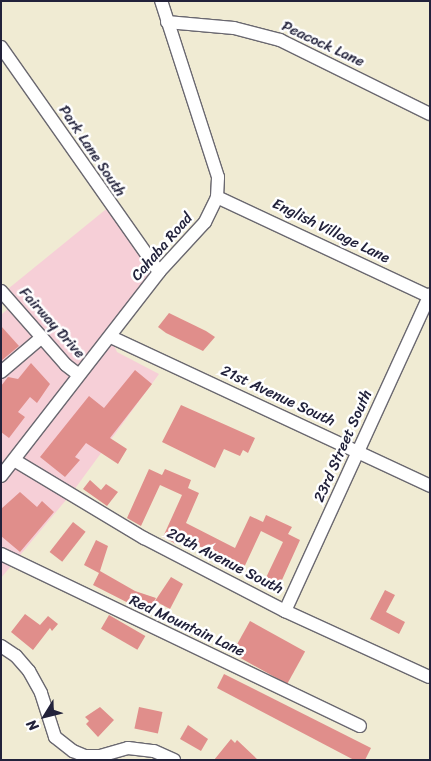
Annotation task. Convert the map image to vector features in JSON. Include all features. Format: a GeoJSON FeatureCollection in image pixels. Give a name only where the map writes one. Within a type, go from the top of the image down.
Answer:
{"type":"FeatureCollection","features":[{"type":"Feature","properties":{"kind":"street","name":"Cahaba Road"},"geometry":{"type":"LineString","coordinates":[[1,476],[79,375],[111,337],[159,272],[205,222],[217,197],[218,177],[161,1]]}},
{"type":"Feature","properties":{"kind":"street","name":"Peacock Lane"},"geometry":{"type":"LineString","coordinates":[[168,22],[234,28],[280,40],[430,114]]}},
{"type":"Feature","properties":{"kind":"street","name":"Park Lane South"},"geometry":{"type":"LineString","coordinates":[[1,47],[159,272]]}},
{"type":"Feature","properties":{"kind":"street","name":"English Village Lane"},"geometry":{"type":"LineString","coordinates":[[217,197],[429,296]]}},
{"type":"Feature","properties":{"kind":"street","name":"Fairway Drive"},"geometry":{"type":"LineString","coordinates":[[1,291],[41,338],[79,375]]}},
{"type":"Feature","properties":{"kind":"street","name":"23rd Street South"},"geometry":{"type":"LineString","coordinates":[[286,611],[429,296]]}},
{"type":"Feature","properties":{"kind":"street","name":"21st Avenue South"},"geometry":{"type":"LineString","coordinates":[[111,337],[360,451],[430,486]]}},
{"type":"Feature","properties":{"kind":"street"},"geometry":{"type":"LineString","coordinates":[[1,372],[41,338]]}},
{"type":"Feature","properties":{"kind":"street","name":"20th Avenue South"},"geometry":{"type":"LineString","coordinates":[[14,460],[144,538],[286,611],[429,677]]}},
{"type":"Feature","properties":{"kind":"street","name":"Red Mountain Lane"},"geometry":{"type":"LineString","coordinates":[[1,554],[360,726]]}},
{"type":"Feature","properties":{"kind":"street"},"geometry":{"type":"LineString","coordinates":[[1,646],[16,656],[29,671],[41,693],[55,737],[71,755],[100,756],[128,748],[154,751],[174,760]]}},
{"type":"Feature","properties":{"kind":"shaded area"},"geometry":{"type":"Polygon","coordinates":[[[110,206],[159,272],[111,338],[117,352],[159,374],[71,494],[1,578],[1,315],[13,304],[3,293],[110,206]]]}},
{"type":"Feature","properties":{"kind":"building"},"geometry":{"type":"Polygon","coordinates":[[[169,313],[215,337],[203,351],[166,333],[158,327],[169,313]]]}},
{"type":"Feature","properties":{"kind":"building"},"geometry":{"type":"Polygon","coordinates":[[[1,326],[19,346],[1,361],[1,326]]]}},
{"type":"Feature","properties":{"kind":"building"},"geometry":{"type":"Polygon","coordinates":[[[31,363],[50,384],[37,403],[30,397],[18,412],[25,417],[9,438],[1,432],[1,386],[8,377],[18,379],[31,363]]]}},
{"type":"Feature","properties":{"kind":"building"},"geometry":{"type":"Polygon","coordinates":[[[135,370],[152,384],[110,438],[127,449],[118,464],[86,443],[75,457],[80,460],[65,477],[40,457],[89,396],[104,408],[135,370]]]}},
{"type":"Feature","properties":{"kind":"building"},"geometry":{"type":"Polygon","coordinates":[[[181,405],[255,438],[248,453],[243,450],[240,456],[224,449],[215,468],[162,442],[181,405]]]}},
{"type":"Feature","properties":{"kind":"building"},"geometry":{"type":"Polygon","coordinates":[[[149,469],[162,475],[165,469],[191,480],[188,488],[199,493],[186,523],[235,548],[250,516],[263,522],[266,515],[292,527],[288,534],[300,540],[277,591],[263,584],[283,542],[261,531],[241,574],[226,568],[229,561],[208,550],[179,538],[176,544],[163,537],[182,495],[160,485],[141,526],[127,518],[149,469]]]}},
{"type":"Feature","properties":{"kind":"building"},"geometry":{"type":"Polygon","coordinates":[[[90,480],[101,490],[106,484],[118,492],[107,506],[83,489],[90,480]]]}},
{"type":"Feature","properties":{"kind":"building"},"geometry":{"type":"Polygon","coordinates":[[[20,492],[37,507],[42,501],[54,512],[20,552],[1,536],[1,509],[20,492]]]}},
{"type":"Feature","properties":{"kind":"building"},"geometry":{"type":"Polygon","coordinates":[[[73,522],[86,532],[62,562],[50,552],[73,522]]]}},
{"type":"Feature","properties":{"kind":"building"},"geometry":{"type":"Polygon","coordinates":[[[96,540],[108,546],[100,571],[135,591],[156,598],[148,613],[93,585],[99,573],[84,565],[96,540]]]}},
{"type":"Feature","properties":{"kind":"building"},"geometry":{"type":"Polygon","coordinates":[[[171,577],[183,584],[170,609],[155,601],[171,577]]]}},
{"type":"Feature","properties":{"kind":"building"},"geometry":{"type":"Polygon","coordinates":[[[385,590],[395,595],[386,612],[405,622],[399,634],[370,619],[385,590]]]}},
{"type":"Feature","properties":{"kind":"building"},"geometry":{"type":"Polygon","coordinates":[[[25,614],[40,625],[48,616],[58,624],[52,631],[50,628],[33,650],[11,632],[25,614]]]}},
{"type":"Feature","properties":{"kind":"building"},"geometry":{"type":"Polygon","coordinates":[[[109,615],[145,636],[137,650],[101,629],[109,615]]]}},
{"type":"Feature","properties":{"kind":"building"},"geometry":{"type":"Polygon","coordinates":[[[250,621],[305,652],[287,684],[232,653],[250,621]]]}},
{"type":"Feature","properties":{"kind":"building"},"geometry":{"type":"Polygon","coordinates":[[[224,674],[371,748],[365,760],[354,760],[217,688],[224,674]]]}},
{"type":"Feature","properties":{"kind":"building"},"geometry":{"type":"Polygon","coordinates":[[[100,707],[114,720],[98,737],[86,724],[89,721],[85,717],[100,707]]]}},
{"type":"Feature","properties":{"kind":"building"},"geometry":{"type":"Polygon","coordinates":[[[139,707],[162,712],[158,734],[134,729],[139,707]]]}},
{"type":"Feature","properties":{"kind":"building"},"geometry":{"type":"Polygon","coordinates":[[[188,725],[208,739],[201,751],[180,739],[188,725]]]}},
{"type":"Feature","properties":{"kind":"building"},"geometry":{"type":"Polygon","coordinates":[[[231,739],[235,743],[237,740],[258,760],[214,760],[231,739]]]}}]}
